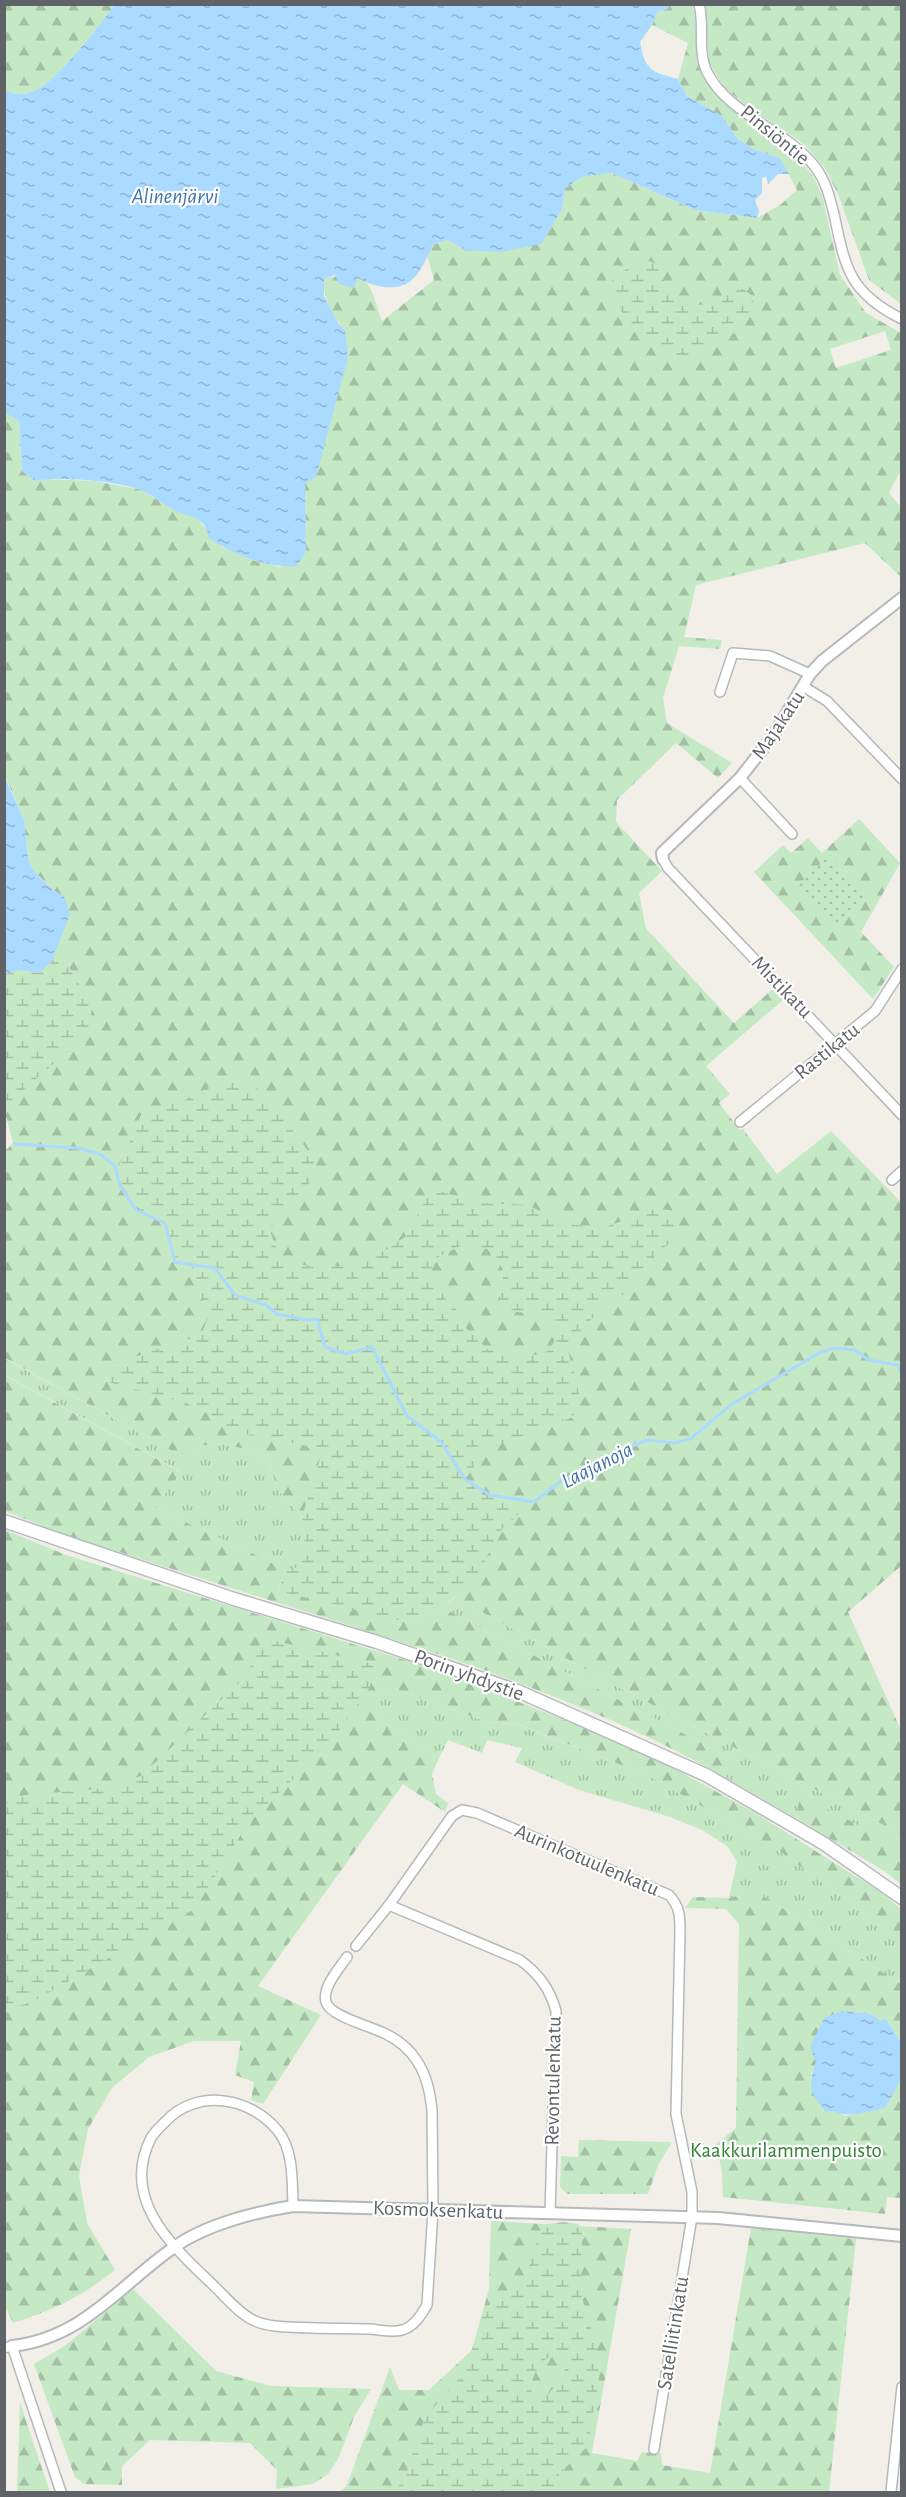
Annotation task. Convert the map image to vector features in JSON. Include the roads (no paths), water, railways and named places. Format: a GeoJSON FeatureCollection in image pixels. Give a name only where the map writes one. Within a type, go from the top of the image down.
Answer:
{"type":"FeatureCollection","features":[{"type":"Feature","properties":{"kind":"main road","name":"Porin yhdystie"},"geometry":{"type":"LineString","coordinates":[[4,1521],[234,1599],[377,1642],[520,1692],[706,1775],[823,1843],[902,1898]]}},
{"type":"Feature","properties":{"kind":"street","name":"Pinsiöntie"},"geometry":{"type":"LineString","coordinates":[[699,4],[702,54],[707,71],[726,96],[798,150],[815,167],[826,186],[843,259],[853,281],[867,296],[902,319]]}},
{"type":"Feature","properties":{"kind":"street","name":"Majakatu"},"geometry":{"type":"LineString","coordinates":[[663,859],[662,853],[740,778],[773,736],[810,674],[822,661],[902,598]]}},
{"type":"Feature","properties":{"kind":"street"},"geometry":{"type":"LineString","coordinates":[[720,692],[733,653],[770,656],[810,674]]}},
{"type":"Feature","properties":{"kind":"street"},"geometry":{"type":"LineString","coordinates":[[804,687],[827,701],[902,779]]}},
{"type":"Feature","properties":{"kind":"street"},"geometry":{"type":"LineString","coordinates":[[740,778],[792,834]]}},
{"type":"Feature","properties":{"kind":"street","name":"Mistikatu"},"geometry":{"type":"LineString","coordinates":[[663,859],[668,868],[902,1115]]}},
{"type":"Feature","properties":{"kind":"street","name":"Rastikatu"},"geometry":{"type":"LineString","coordinates":[[740,1122],[875,1011],[902,969]]}},
{"type":"Feature","properties":{"kind":"street"},"geometry":{"type":"LineString","coordinates":[[892,1180],[902,1171]]}},
{"type":"Feature","properties":{"kind":"street","name":"Aurinkotuulenkatu"},"geometry":{"type":"LineString","coordinates":[[356,1946],[389,1905],[452,1816],[462,1810],[477,1813],[669,1895],[677,1903],[680,1911],[676,2114],[692,2192],[692,2217]]}},
{"type":"Feature","properties":{"kind":"street","name":"Revontulenkatu"},"geometry":{"type":"LineString","coordinates":[[389,1905],[520,1960],[535,1971],[552,1997],[556,2012],[550,2213]]}},
{"type":"Feature","properties":{"kind":"street"},"geometry":{"type":"LineString","coordinates":[[293,2206],[288,2152],[279,2132],[264,2117],[245,2106],[227,2100],[185,2106],[172,2114],[153,2133],[142,2157],[141,2184],[147,2206],[174,2247],[243,2313],[265,2324],[402,2330],[413,2324],[427,2305],[433,2210],[432,2110],[426,2078],[407,2048],[388,2035],[336,2014],[328,2007],[325,2000],[326,1991],[348,1958]]}},
{"type":"Feature","properties":{"kind":"street","name":"Kosmoksenkatu"},"geometry":{"type":"LineString","coordinates":[[8,2347],[61,2332],[93,2315],[174,2247],[193,2236],[266,2210],[293,2206],[692,2217],[801,2225],[902,2236]]}},
{"type":"Feature","properties":{"kind":"street","name":"Satelliitinkatu"},"geometry":{"type":"LineString","coordinates":[[654,2450],[692,2217]]}},
{"type":"Feature","properties":{"kind":"street"},"geometry":{"type":"LineString","coordinates":[[8,2347],[61,2493]]}},
{"type":"Feature","properties":{"kind":"street"},"geometry":{"type":"LineString","coordinates":[[891,2493],[902,2387]]}},
{"type":"Feature","properties":{"kind":"water","name":"Alinenjärvi"},"geometry":{"type":"Polygon","coordinates":[[[116,4],[670,5],[667,9],[657,12],[652,25],[640,42],[647,65],[656,72],[678,79],[687,96],[722,116],[737,138],[753,149],[780,158],[789,174],[778,174],[768,184],[766,176],[762,178],[762,193],[755,200],[759,211],[757,218],[695,210],[612,173],[584,176],[565,188],[562,209],[541,244],[500,252],[465,250],[448,240],[434,244],[415,277],[395,287],[380,286],[358,278],[353,288],[339,284],[335,275],[324,279],[324,296],[338,323],[345,330],[348,357],[316,477],[305,483],[306,551],[297,566],[262,563],[219,544],[209,538],[201,522],[176,511],[140,490],[88,480],[35,481],[22,471],[19,421],[5,413],[5,91],[24,94],[45,84],[78,51],[116,4]]]}},
{"type":"Feature","properties":{"kind":"water"},"geometry":{"type":"Polygon","coordinates":[[[4,776],[24,819],[28,858],[33,870],[53,890],[64,896],[70,914],[52,961],[39,973],[20,970],[5,974],[4,776]]]}},
{"type":"Feature","properties":{"kind":"water"},"geometry":{"type":"Polygon","coordinates":[[[842,2011],[871,2014],[879,2020],[886,2019],[901,2043],[902,2077],[886,2107],[858,2114],[843,2114],[832,2110],[826,2112],[813,2094],[811,2084],[816,2063],[810,2047],[825,2017],[842,2011]]]}},
{"type":"Feature","properties":{"kind":"waterway","name":"Laajanoja"},"geometry":{"type":"LineString","coordinates":[[14,1144],[77,1148],[100,1154],[115,1166],[120,1186],[136,1210],[165,1223],[175,1262],[215,1268],[235,1295],[266,1305],[277,1314],[307,1320],[317,1319],[325,1347],[346,1354],[372,1347],[407,1416],[441,1442],[465,1479],[490,1495],[534,1502],[562,1480],[612,1462],[634,1445],[648,1440],[674,1443],[690,1439],[732,1404],[819,1353],[834,1348],[855,1350],[869,1360],[898,1365],[902,1373]]}},
{"type":"Feature","properties":{"kind":"park label","name":"Kaakkurilammenpuisto"},"geometry":{"type":"Point","coordinates":[786,2150]}}]}
